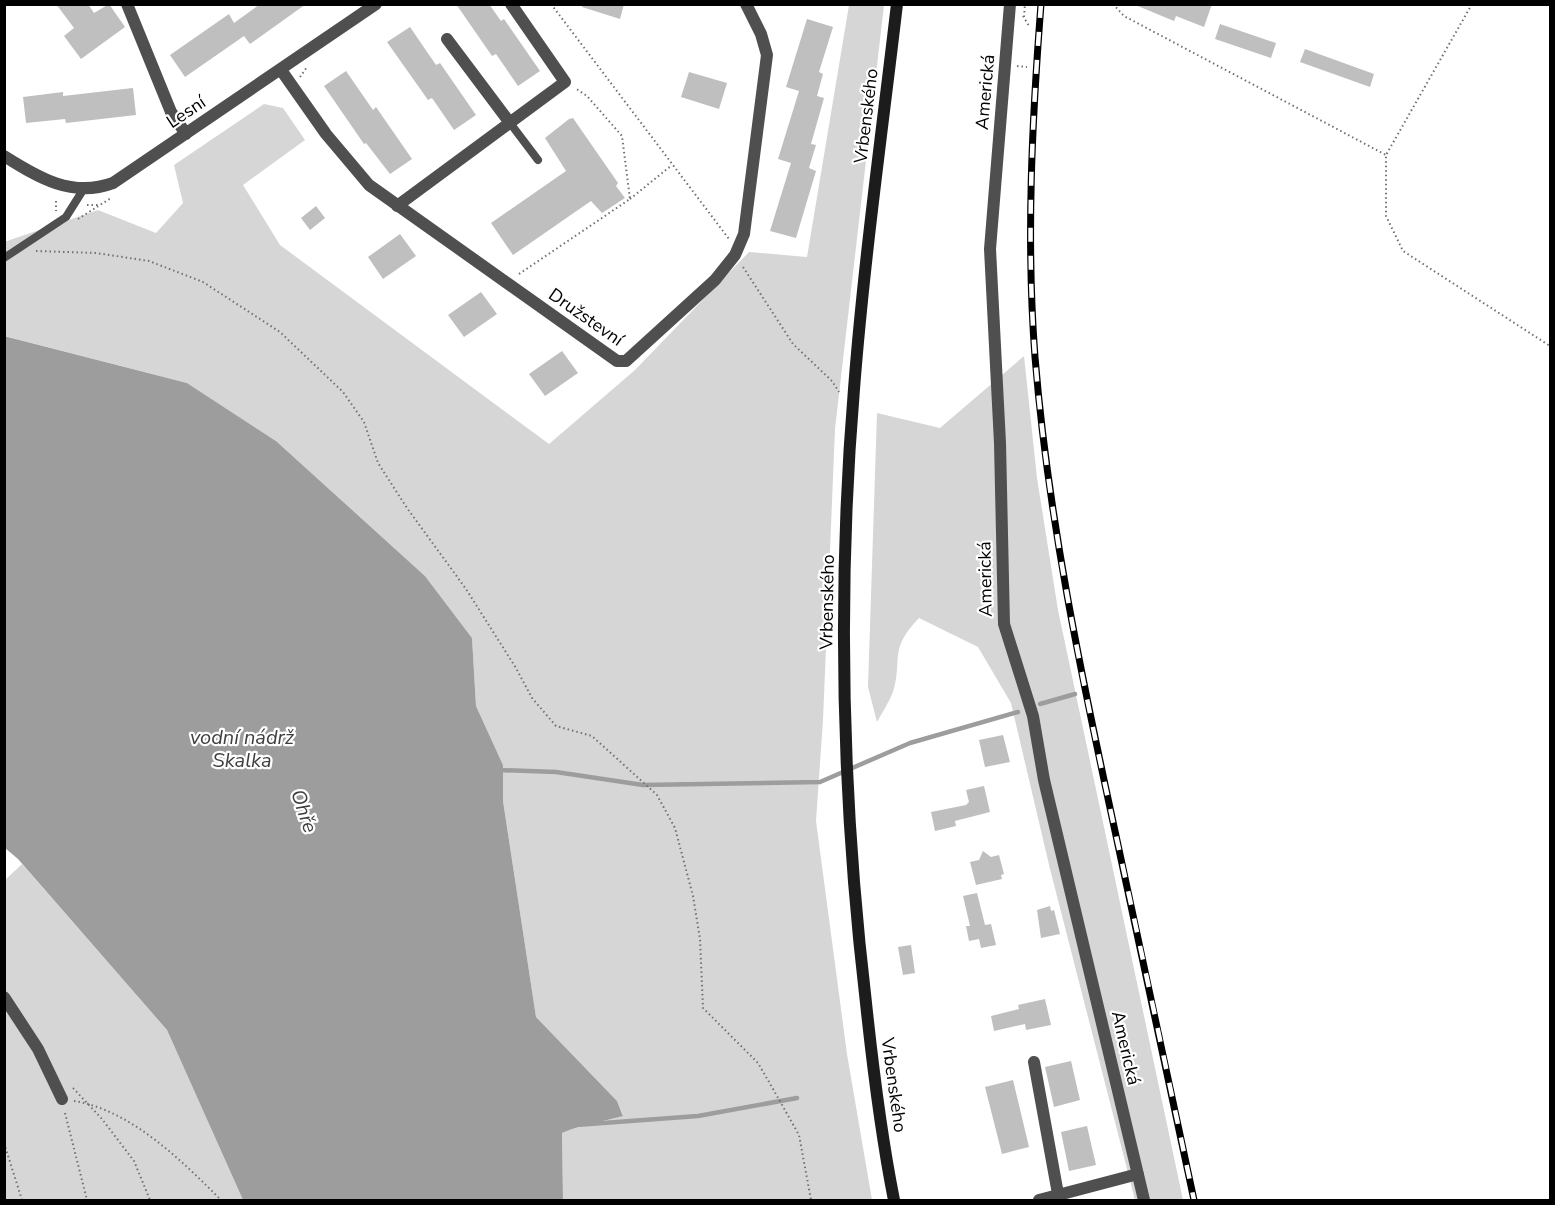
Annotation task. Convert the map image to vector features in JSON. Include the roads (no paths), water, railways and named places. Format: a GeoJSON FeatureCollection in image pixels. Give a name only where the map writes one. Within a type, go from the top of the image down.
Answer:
{"type":"FeatureCollection","features":[{"type":"Feature","properties":{"kind":"main road","name":"Vrbenského"},"geometry":{"type":"LineString","coordinates":[[894,1200],[877,1097],[850,860],[844,683],[845,552],[853,402],[897,4]]}},
{"type":"Feature","properties":{"kind":"street"},"geometry":{"type":"LineString","coordinates":[[127,4],[171,112],[186,134]]}},
{"type":"Feature","properties":{"kind":"street","name":"Lesní"},"geometry":{"type":"LineString","coordinates":[[4,156],[58,186],[83,190],[113,183],[376,4]]}},
{"type":"Feature","properties":{"kind":"street"},"geometry":{"type":"LineString","coordinates":[[397,206],[565,82],[511,4]]}},
{"type":"Feature","properties":{"kind":"street","name":"Družstevní"},"geometry":{"type":"LineString","coordinates":[[281,70],[354,170],[369,185],[617,362],[626,361],[692,302],[735,255],[744,234],[766,77],[767,55],[761,34],[746,4]]}},
{"type":"Feature","properties":{"kind":"street","name":"Americká"},"geometry":{"type":"LineString","coordinates":[[1010,4],[990,249],[1000,443],[1004,624],[1033,716],[1044,780],[1144,1200]]}},
{"type":"Feature","properties":{"kind":"street"},"geometry":{"type":"LineString","coordinates":[[447,39],[510,123]]}},
{"type":"Feature","properties":{"kind":"street"},"geometry":{"type":"LineString","coordinates":[[4,997],[38,1049],[62,1099]]}},
{"type":"Feature","properties":{"kind":"street"},"geometry":{"type":"LineString","coordinates":[[1034,1062],[1058,1194]]}},
{"type":"Feature","properties":{"kind":"street"},"geometry":{"type":"LineString","coordinates":[[1039,1200],[1138,1174]]}},
{"type":"Feature","properties":{"kind":"lane"},"geometry":{"type":"LineString","coordinates":[[510,123],[538,160]]}},
{"type":"Feature","properties":{"kind":"lane"},"geometry":{"type":"LineString","coordinates":[[4,258],[66,217],[83,190]]}},
{"type":"Feature","properties":{"kind":"water","name":"vodní nádrž Skalka"},"geometry":{"type":"Polygon","coordinates":[[[4,336],[187,383],[276,441],[425,576],[472,638],[476,706],[503,765],[503,801],[536,1017],[617,1101],[623,1116],[562,1133],[563,1200],[243,1200],[167,1030],[18,859],[5,848],[4,336]]]}},
{"type":"Feature","properties":{"kind":"waterway"},"geometry":{"type":"LineString","coordinates":[[1040,704],[1075,694]]}},
{"type":"Feature","properties":{"kind":"waterway"},"geometry":{"type":"LineString","coordinates":[[498,770],[556,772],[643,785],[820,782],[910,743],[1018,712]]}},
{"type":"Feature","properties":{"kind":"waterway"},"geometry":{"type":"LineString","coordinates":[[576,1125],[698,1116],[797,1098]]}},
{"type":"Feature","properties":{"kind":"railway"},"geometry":{"type":"LineString","coordinates":[[1041,4],[1033,136],[1031,269],[1035,357],[1048,476],[1067,595],[1090,713],[1194,1200]]}},
{"type":"Feature","properties":{"kind":"water label","name":"Ohře"},"geometry":{"type":"Point","coordinates":[304,811]}}]}
